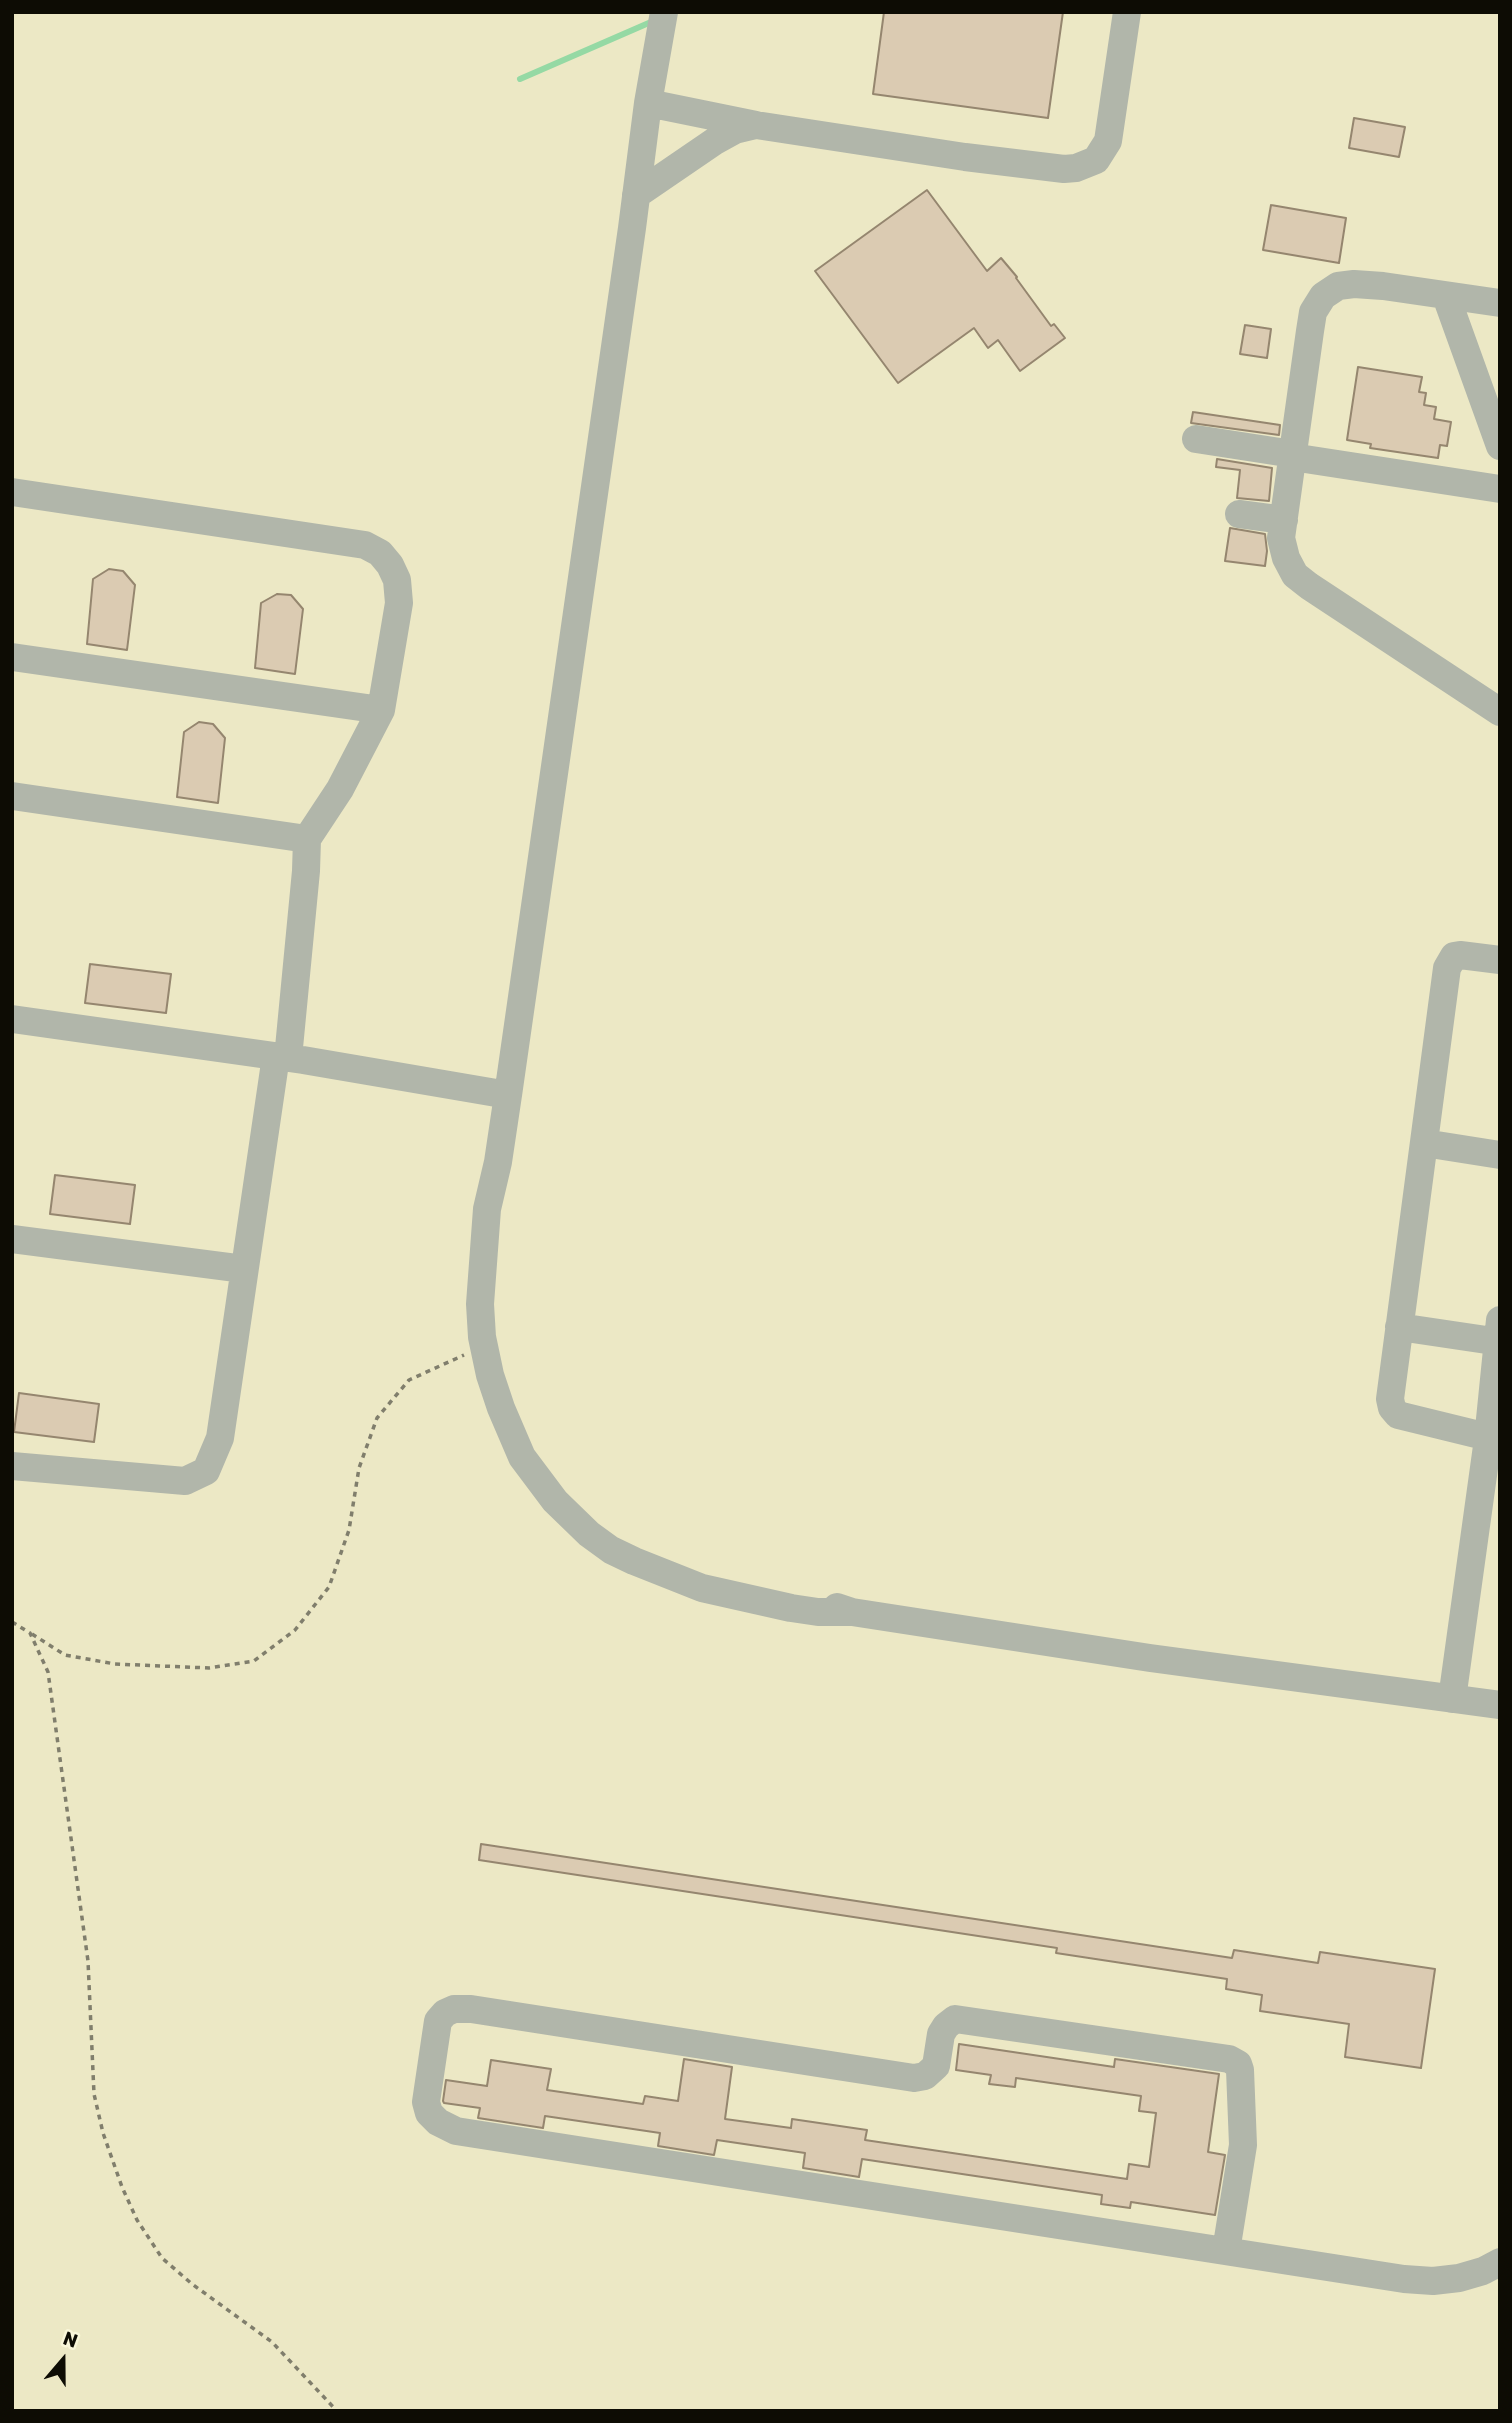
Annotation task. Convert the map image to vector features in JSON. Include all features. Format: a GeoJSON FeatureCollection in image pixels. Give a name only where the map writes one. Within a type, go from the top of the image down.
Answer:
{"type":"FeatureCollection","features":[{"type":"Feature","properties":{"kind":"street"},"geometry":{"type":"LineString","coordinates":[[664,12],[648,103],[508,1096],[498,1162],[487,1209],[480,1304],[484,1347],[500,1408],[522,1457],[555,1501],[589,1534],[634,1561],[702,1588],[791,1608],[818,1612],[852,1612]]}},
{"type":"Feature","properties":{"kind":"street"},"geometry":{"type":"LineString","coordinates":[[648,103],[756,125],[965,157],[1064,169],[1089,164],[1101,155],[1108,141],[1127,12]]}},
{"type":"Feature","properties":{"kind":"street"},"geometry":{"type":"LineString","coordinates":[[636,195],[715,141],[735,130],[756,125]]}},
{"type":"Feature","properties":{"kind":"street"},"geometry":{"type":"LineString","coordinates":[[1500,303],[1354,284],[1338,286],[1323,296],[1313,312],[1311,323],[1281,538],[1286,558],[1295,575],[1327,600],[1500,712]]}},
{"type":"Feature","properties":{"kind":"street"},"geometry":{"type":"LineString","coordinates":[[1446,296],[1493,410],[1500,446]]}},
{"type":"Feature","properties":{"kind":"street"},"geometry":{"type":"LineString","coordinates":[[1196,439],[1500,489]]}},
{"type":"Feature","properties":{"kind":"street"},"geometry":{"type":"LineString","coordinates":[[12,492],[365,545],[380,554],[390,565],[397,580],[399,603],[381,710],[340,789],[307,839],[306,871],[282,1057],[244,1269],[220,1438],[206,1471],[185,1481],[12,1466]]}},
{"type":"Feature","properties":{"kind":"street"},"geometry":{"type":"LineString","coordinates":[[1239,514],[1284,520]]}},
{"type":"Feature","properties":{"kind":"street"},"geometry":{"type":"LineString","coordinates":[[12,657],[381,710]]}},
{"type":"Feature","properties":{"kind":"street"},"geometry":{"type":"LineString","coordinates":[[12,796],[307,839]]}},
{"type":"Feature","properties":{"kind":"street"},"geometry":{"type":"LineString","coordinates":[[1494,1439],[1398,1415],[1390,1399],[1450,961],[1454,956],[1460,955],[1500,960]]}},
{"type":"Feature","properties":{"kind":"street"},"geometry":{"type":"LineString","coordinates":[[12,1019],[282,1057],[508,1096]]}},
{"type":"Feature","properties":{"kind":"street"},"geometry":{"type":"LineString","coordinates":[[1424,1143],[1500,1155]]}},
{"type":"Feature","properties":{"kind":"street"},"geometry":{"type":"LineString","coordinates":[[498,1162],[498,1325],[511,1390],[532,1437],[561,1480],[620,1535],[642,1547],[669,1559],[735,1580],[852,1612],[1150,1658],[1500,1705]]}},
{"type":"Feature","properties":{"kind":"street"},"geometry":{"type":"LineString","coordinates":[[12,1239],[244,1269]]}},
{"type":"Feature","properties":{"kind":"street"},"geometry":{"type":"LineString","coordinates":[[1399,1327],[1499,1335],[1494,1439],[1452,1699]]}},
{"type":"Feature","properties":{"kind":"street"},"geometry":{"type":"LineString","coordinates":[[1226,2251],[1243,2146],[1240,2070],[1238,2064],[1229,2059],[955,2019],[941,2034],[936,2066],[925,2076],[914,2078],[471,2009],[454,2009],[445,2013],[438,2021],[426,2102],[429,2113],[438,2122],[456,2132],[1404,2279],[1433,2281],[1459,2278],[1483,2271],[1500,2262]]}},
{"type":"Feature","properties":{"kind":"path"},"geometry":{"type":"LineString","coordinates":[[12,1622],[65,1655],[116,1664],[209,1668],[254,1661],[295,1630],[328,1587],[349,1530],[359,1468],[377,1418],[408,1380],[484,1347]]}},
{"type":"Feature","properties":{"kind":"path"},"geometry":{"type":"LineString","coordinates":[[30,1633],[48,1672],[80,1891],[92,2007],[94,2094],[103,2133],[122,2187],[137,2220],[162,2258],[192,2284],[272,2342],[337,2411]]}},
{"type":"Feature","properties":{"kind":"shaded area"},"geometry":{"type":"Polygon","coordinates":[[[12,12],[1500,12],[1500,2411],[12,2411],[12,12]]]}},
{"type":"Feature","properties":{"kind":"building"},"geometry":{"type":"Polygon","coordinates":[[[884,12],[1063,12],[1048,118],[873,94],[884,12]]]}},
{"type":"Feature","properties":{"kind":"building"},"geometry":{"type":"Polygon","coordinates":[[[1354,118],[1405,127],[1399,157],[1349,148],[1354,118]]]}},
{"type":"Feature","properties":{"kind":"building"},"geometry":{"type":"Polygon","coordinates":[[[927,190],[987,271],[1001,258],[1051,326],[1054,324],[1065,338],[1020,371],[998,340],[988,348],[974,328],[898,383],[815,271],[927,190]]]}},
{"type":"Feature","properties":{"kind":"building"},"geometry":{"type":"Polygon","coordinates":[[[1271,205],[1346,218],[1339,263],[1263,250],[1271,205]]]}},
{"type":"Feature","properties":{"kind":"building"},"geometry":{"type":"Polygon","coordinates":[[[1245,325],[1271,329],[1267,358],[1240,354],[1245,325]]]}},
{"type":"Feature","properties":{"kind":"building"},"geometry":{"type":"Polygon","coordinates":[[[1358,367],[1422,377],[1419,392],[1426,393],[1424,405],[1436,407],[1434,419],[1451,422],[1447,446],[1440,445],[1438,458],[1370,448],[1371,444],[1347,440],[1358,367]]]}},
{"type":"Feature","properties":{"kind":"building"},"geometry":{"type":"Polygon","coordinates":[[[1193,412],[1280,425],[1279,435],[1191,423],[1193,412]]]}},
{"type":"Feature","properties":{"kind":"building"},"geometry":{"type":"Polygon","coordinates":[[[1217,459],[1272,468],[1269,501],[1237,498],[1240,470],[1216,467],[1217,459]]]}},
{"type":"Feature","properties":{"kind":"building"},"geometry":{"type":"Polygon","coordinates":[[[1230,528],[1265,534],[1265,566],[1225,561],[1230,528]]]}},
{"type":"Feature","properties":{"kind":"building"},"geometry":{"type":"Polygon","coordinates":[[[109,569],[123,571],[135,585],[127,650],[87,644],[93,579],[109,569]]]}},
{"type":"Feature","properties":{"kind":"building"},"geometry":{"type":"Polygon","coordinates":[[[277,594],[291,595],[303,609],[295,674],[255,668],[261,603],[277,594]]]}},
{"type":"Feature","properties":{"kind":"building"},"geometry":{"type":"Polygon","coordinates":[[[199,722],[213,724],[225,738],[218,803],[177,797],[184,732],[199,722]]]}},
{"type":"Feature","properties":{"kind":"building"},"geometry":{"type":"Polygon","coordinates":[[[90,964],[171,974],[166,1013],[85,1003],[90,964]]]}},
{"type":"Feature","properties":{"kind":"building"},"geometry":{"type":"Polygon","coordinates":[[[55,1175],[135,1185],[130,1224],[50,1214],[55,1175]]]}},
{"type":"Feature","properties":{"kind":"building"},"geometry":{"type":"Polygon","coordinates":[[[19,1393],[99,1404],[94,1442],[14,1432],[19,1393]]]}},
{"type":"Feature","properties":{"kind":"building"},"geometry":{"type":"Polygon","coordinates":[[[481,1844],[1232,1958],[1234,1950],[1318,1963],[1320,1952],[1435,1969],[1421,2068],[1345,2057],[1349,2024],[1260,2011],[1262,1995],[1226,1989],[1227,1979],[1056,1953],[1057,1948],[479,1860],[481,1844]]]}},
{"type":"Feature","properties":{"kind":"building"},"geometry":{"type":"Polygon","coordinates":[[[959,2044],[1114,2067],[1115,2059],[1219,2074],[1208,2152],[1225,2155],[1215,2215],[1131,2202],[1130,2208],[1101,2204],[1102,2195],[862,2159],[859,2177],[803,2168],[805,2153],[717,2140],[714,2155],[658,2146],[660,2133],[545,2116],[543,2128],[478,2118],[480,2108],[443,2101],[446,2080],[487,2086],[491,2060],[551,2069],[547,2090],[643,2104],[645,2096],[678,2101],[684,2059],[732,2067],[725,2119],[791,2128],[792,2119],[867,2130],[865,2140],[1127,2179],[1129,2164],[1149,2167],[1156,2113],[1139,2111],[1141,2096],[1016,2078],[1015,2087],[989,2084],[991,2075],[956,2070],[959,2044]]]}},
{"type":"Feature","properties":{"kind":"waterway"},"geometry":{"type":"LineString","coordinates":[[520,79],[651,22]]}}]}
